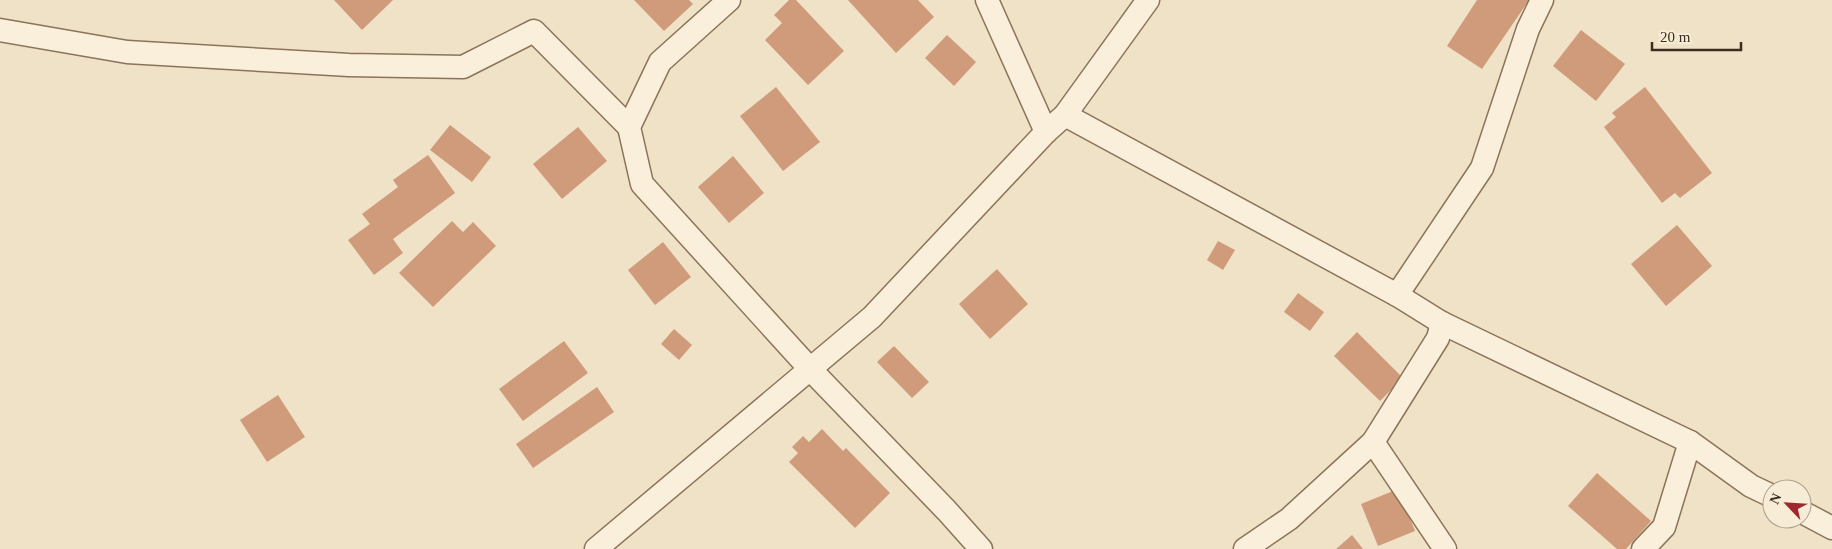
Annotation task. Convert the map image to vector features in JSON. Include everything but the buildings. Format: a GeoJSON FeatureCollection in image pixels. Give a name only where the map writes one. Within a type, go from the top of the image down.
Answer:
{"type":"FeatureCollection","features":[{"type":"Feature","properties":{"kind":"street"},"geometry":{"type":"LineString","coordinates":[[629,127],[660,62],[729,0]]}},
{"type":"Feature","properties":{"kind":"street"},"geometry":{"type":"LineString","coordinates":[[987,0],[1046,132]]}},
{"type":"Feature","properties":{"kind":"street"},"geometry":{"type":"LineString","coordinates":[[596,549],[872,317],[1046,132],[1065,115],[1148,0]]}},
{"type":"Feature","properties":{"kind":"street"},"geometry":{"type":"LineString","coordinates":[[1397,295],[1482,168],[1528,29],[1542,0]]}},
{"type":"Feature","properties":{"kind":"street"},"geometry":{"type":"LineString","coordinates":[[0,30],[127,52],[349,64],[463,67],[534,31],[629,127],[642,184],[810,370],[947,511],[980,549]]}},
{"type":"Feature","properties":{"kind":"street"},"geometry":{"type":"LineString","coordinates":[[1065,115],[1397,295],[1442,323],[1690,442],[1762,491]]}},
{"type":"Feature","properties":{"kind":"street"},"geometry":{"type":"LineString","coordinates":[[1245,549],[1289,519],[1373,442],[1438,338],[1442,323]]}},
{"type":"Feature","properties":{"kind":"street"},"geometry":{"type":"LineString","coordinates":[[1373,442],[1445,549]]}},
{"type":"Feature","properties":{"kind":"street"},"geometry":{"type":"LineString","coordinates":[[1643,549],[1664,527],[1690,442]]}},
{"type":"Feature","properties":{"kind":"street"},"geometry":{"type":"LineString","coordinates":[[1812,517],[1832,528]]}}]}
